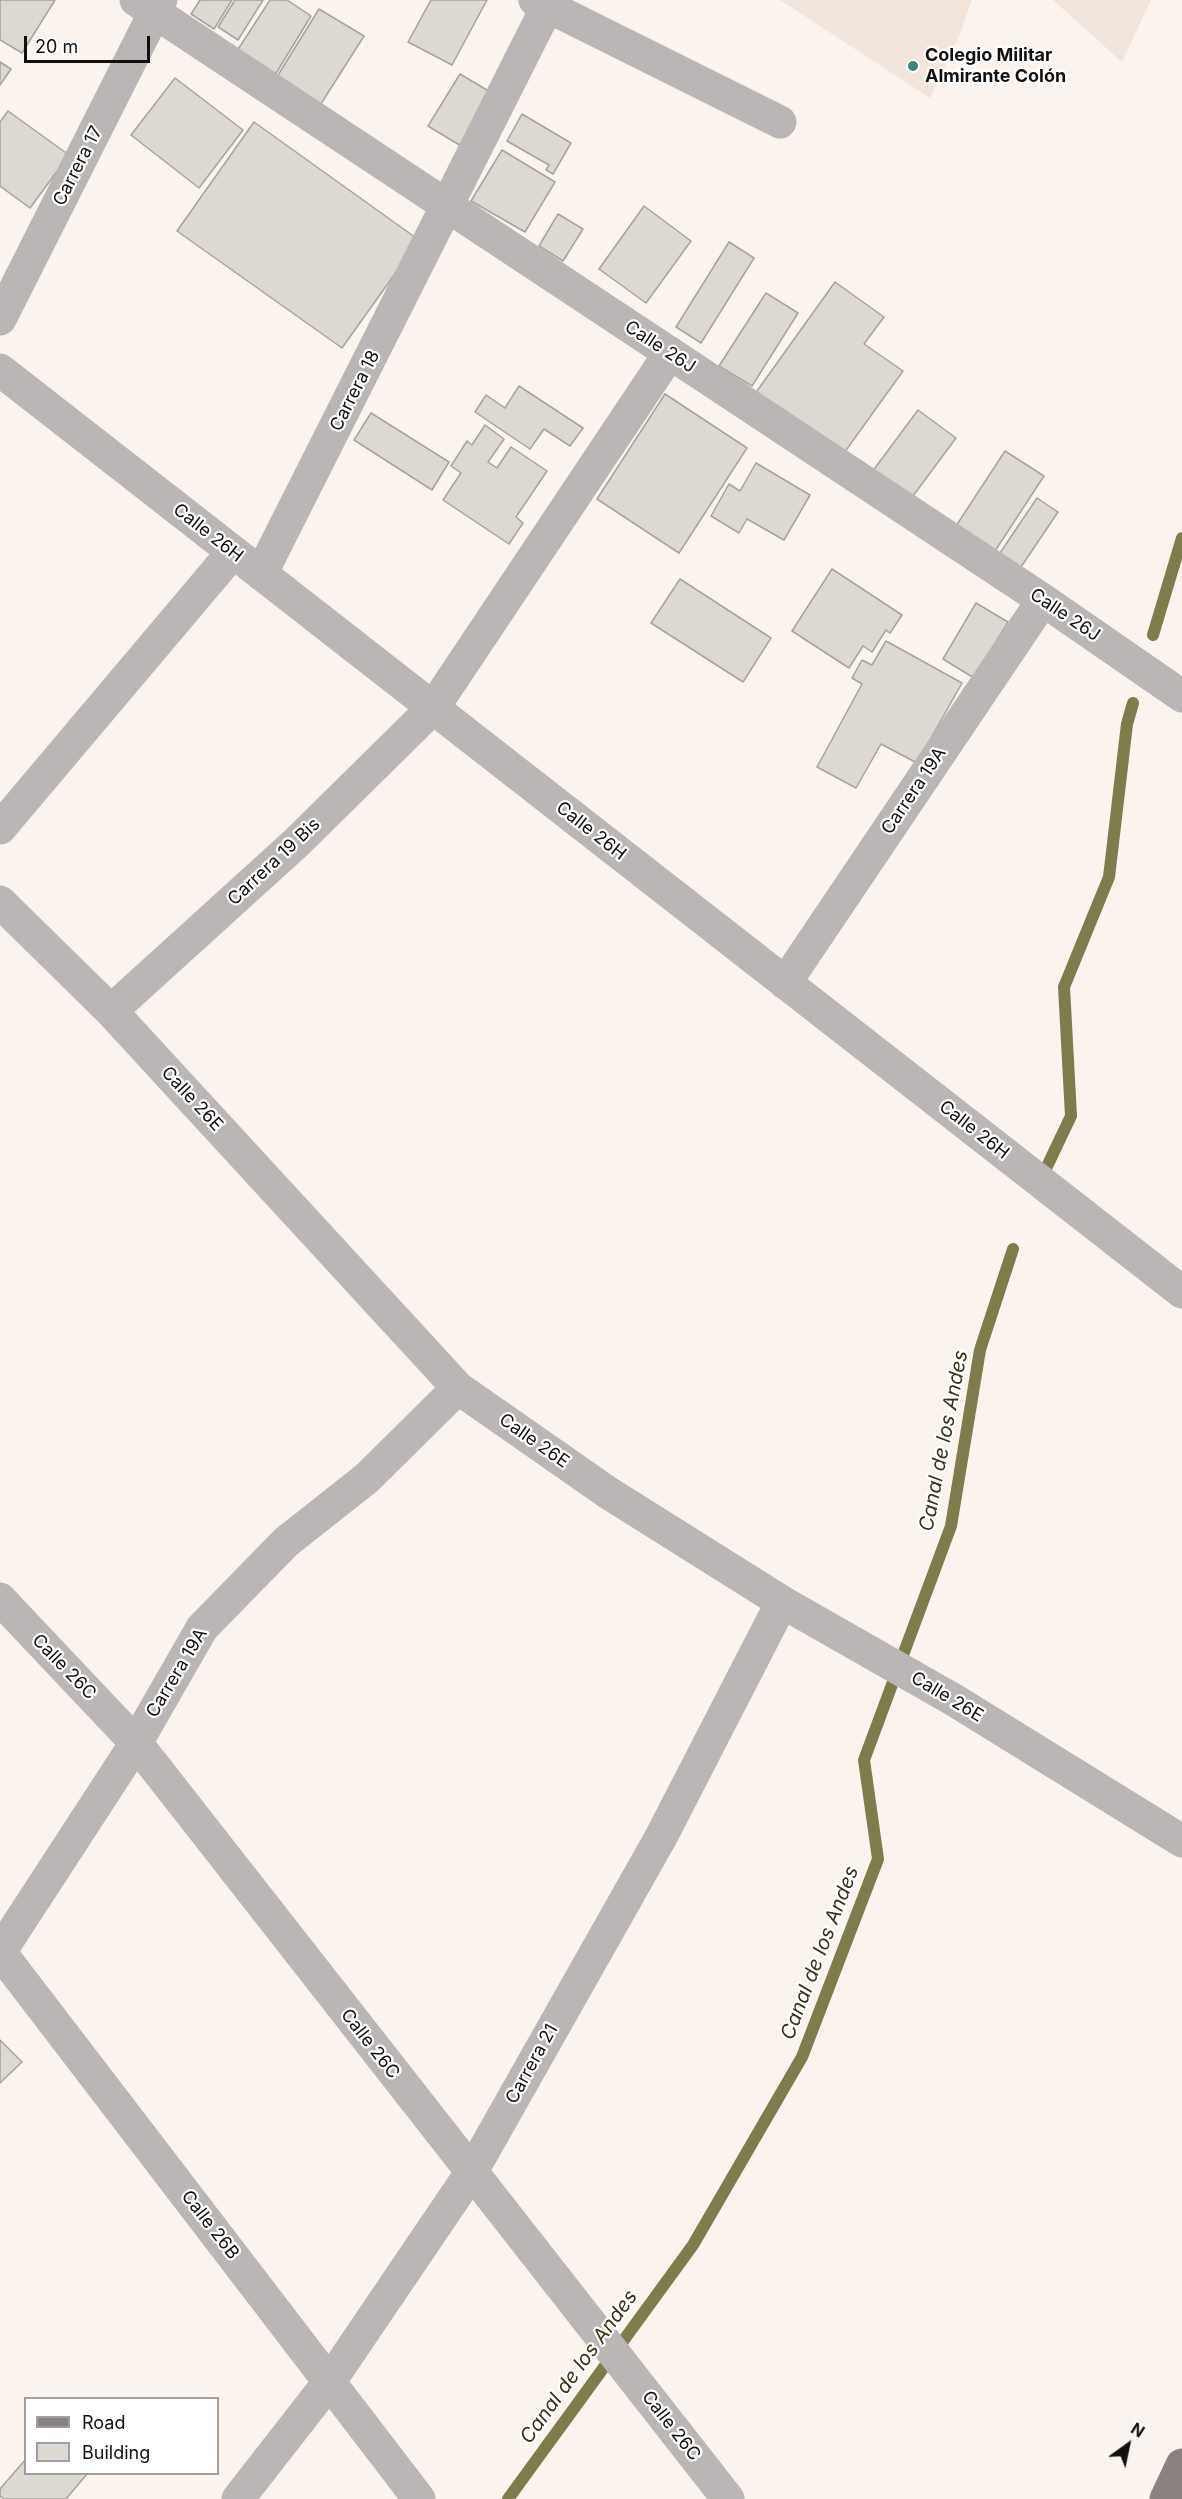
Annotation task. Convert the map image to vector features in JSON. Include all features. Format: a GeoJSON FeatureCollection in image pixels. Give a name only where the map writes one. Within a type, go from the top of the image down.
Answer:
{"type":"FeatureCollection","features":[{"type":"Feature","properties":{"kind":"main road"},"geometry":{"type":"LineString","coordinates":[[1166,2499],[1182,2465]]}},
{"type":"Feature","properties":{"kind":"street"},"geometry":{"type":"LineString","coordinates":[[541,3],[780,122]]}},
{"type":"Feature","properties":{"kind":"street","name":"Carrera 18"},"geometry":{"type":"LineString","coordinates":[[261,574],[448,207],[541,3]]}},
{"type":"Feature","properties":{"kind":"street","name":"Calle 26J"},"geometry":{"type":"LineString","coordinates":[[151,4],[448,207],[1043,600],[1182,696]]}},
{"type":"Feature","properties":{"kind":"street","name":"Carrera 17"},"geometry":{"type":"LineString","coordinates":[[0,319],[151,4]]}},
{"type":"Feature","properties":{"kind":"street","name":"Carrera 19 Bis"},"geometry":{"type":"LineString","coordinates":[[111,1011],[296,843],[433,708],[670,353]]}},
{"type":"Feature","properties":{"kind":"street","name":"Calle 26H"},"geometry":{"type":"LineString","coordinates":[[0,370],[1182,1292]]}},
{"type":"Feature","properties":{"kind":"street"},"geometry":{"type":"LineString","coordinates":[[0,828],[233,552]]}},
{"type":"Feature","properties":{"kind":"street","name":"Carrera 19A"},"geometry":{"type":"LineString","coordinates":[[785,983],[1043,600]]}},
{"type":"Feature","properties":{"kind":"street","name":"Calle 26E"},"geometry":{"type":"LineString","coordinates":[[0,902],[111,1011],[458,1388],[607,1492],[783,1602],[954,1700],[1182,1841]]}},
{"type":"Feature","properties":{"kind":"street","name":"Carrera 19A"},"geometry":{"type":"LineString","coordinates":[[0,1952],[136,1743],[202,1628],[286,1542],[368,1478],[458,1388]]}},
{"type":"Feature","properties":{"kind":"street","name":"Calle 26C"},"geometry":{"type":"LineString","coordinates":[[0,1599],[136,1743],[728,2499]]}},
{"type":"Feature","properties":{"kind":"street","name":"Carrera 21"},"geometry":{"type":"LineString","coordinates":[[238,2499],[330,2381],[471,2173],[661,1837],[783,1602]]}},
{"type":"Feature","properties":{"kind":"street","name":"Calle 26B"},"geometry":{"type":"LineString","coordinates":[[0,1952],[419,2499]]}},
{"type":"Feature","properties":{"kind":"shaded area","name":"Colegio Militar Almirante Colón"},"geometry":{"type":"Polygon","coordinates":[[[780,0],[972,0],[960,34],[930,98],[780,0]]]}},
{"type":"Feature","properties":{"kind":"shaded area","name":"Colegio Militar Almirante Colón"},"geometry":{"type":"Polygon","coordinates":[[[1053,0],[1151,0],[1122,62],[1053,0]]]}},
{"type":"Feature","properties":{"kind":"building"},"geometry":{"type":"Polygon","coordinates":[[[0,0],[55,0],[22,53],[0,40],[0,0]]]}},
{"type":"Feature","properties":{"kind":"building"},"geometry":{"type":"Polygon","coordinates":[[[200,0],[232,0],[214,29],[191,14],[200,0]]]}},
{"type":"Feature","properties":{"kind":"building"},"geometry":{"type":"Polygon","coordinates":[[[235,0],[263,0],[238,40],[218,27],[235,0]]]}},
{"type":"Feature","properties":{"kind":"building"},"geometry":{"type":"Polygon","coordinates":[[[270,0],[287,0],[311,16],[275,75],[237,51],[270,0]]]}},
{"type":"Feature","properties":{"kind":"building"},"geometry":{"type":"Polygon","coordinates":[[[431,0],[487,0],[452,65],[408,42],[431,0]]]}},
{"type":"Feature","properties":{"kind":"building"},"geometry":{"type":"Polygon","coordinates":[[[319,9],[364,36],[319,107],[275,80],[319,9]]]}},
{"type":"Feature","properties":{"kind":"building"},"geometry":{"type":"Polygon","coordinates":[[[0,62],[11,69],[0,85],[0,62]]]}},
{"type":"Feature","properties":{"kind":"building"},"geometry":{"type":"Polygon","coordinates":[[[460,74],[502,99],[471,152],[428,126],[460,74]]]}},
{"type":"Feature","properties":{"kind":"building"},"geometry":{"type":"Polygon","coordinates":[[[175,78],[243,130],[199,188],[131,135],[175,78]]]}},
{"type":"Feature","properties":{"kind":"building"},"geometry":{"type":"Polygon","coordinates":[[[8,111],[69,155],[30,208],[0,186],[0,122],[8,111]]]}},
{"type":"Feature","properties":{"kind":"building"},"geometry":{"type":"Polygon","coordinates":[[[522,114],[571,143],[553,174],[546,170],[549,165],[507,141],[522,114]]]}},
{"type":"Feature","properties":{"kind":"building"},"geometry":{"type":"Polygon","coordinates":[[[254,122],[419,240],[342,348],[177,231],[254,122]]]}},
{"type":"Feature","properties":{"kind":"building"},"geometry":{"type":"Polygon","coordinates":[[[502,150],[555,182],[525,232],[471,201],[502,150]]]}},
{"type":"Feature","properties":{"kind":"building"},"geometry":{"type":"Polygon","coordinates":[[[644,206],[691,241],[646,303],[599,269],[644,206]]]}},
{"type":"Feature","properties":{"kind":"building"},"geometry":{"type":"Polygon","coordinates":[[[558,214],[583,229],[563,261],[539,246],[558,214]]]}},
{"type":"Feature","properties":{"kind":"building"},"geometry":{"type":"Polygon","coordinates":[[[729,242],[754,258],[701,343],[676,327],[729,242]]]}},
{"type":"Feature","properties":{"kind":"building"},"geometry":{"type":"Polygon","coordinates":[[[835,282],[884,317],[864,344],[903,371],[839,460],[752,398],[835,282]]]}},
{"type":"Feature","properties":{"kind":"building"},"geometry":{"type":"Polygon","coordinates":[[[766,293],[798,313],[752,386],[719,366],[766,293]]]}},
{"type":"Feature","properties":{"kind":"building"},"geometry":{"type":"Polygon","coordinates":[[[519,386],[583,428],[570,446],[544,429],[530,449],[475,412],[486,395],[505,408],[519,386]]]}},
{"type":"Feature","properties":{"kind":"building"},"geometry":{"type":"Polygon","coordinates":[[[665,394],[747,448],[679,553],[597,499],[665,394]]]}},
{"type":"Feature","properties":{"kind":"building"},"geometry":{"type":"Polygon","coordinates":[[[918,410],[956,438],[910,500],[872,472],[918,410]]]}},
{"type":"Feature","properties":{"kind":"building"},"geometry":{"type":"Polygon","coordinates":[[[371,413],[449,462],[432,490],[354,440],[371,413]]]}},
{"type":"Feature","properties":{"kind":"building"},"geometry":{"type":"Polygon","coordinates":[[[485,425],[504,439],[488,462],[497,468],[511,447],[547,471],[516,517],[523,523],[509,544],[443,500],[461,473],[451,466],[467,441],[472,445],[485,425]]]}},
{"type":"Feature","properties":{"kind":"building"},"geometry":{"type":"Polygon","coordinates":[[[1005,451],[1044,476],[995,551],[956,526],[1005,451]]]}},
{"type":"Feature","properties":{"kind":"building"},"geometry":{"type":"Polygon","coordinates":[[[756,463],[810,495],[784,540],[747,519],[739,533],[711,516],[729,484],[740,491],[756,463]]]}},
{"type":"Feature","properties":{"kind":"building"},"geometry":{"type":"Polygon","coordinates":[[[1037,498],[1058,512],[1021,567],[1000,553],[1037,498]]]}},
{"type":"Feature","properties":{"kind":"building"},"geometry":{"type":"Polygon","coordinates":[[[832,569],[902,615],[890,633],[886,630],[872,652],[863,646],[849,668],[792,631],[832,569]]]}},
{"type":"Feature","properties":{"kind":"building"},"geometry":{"type":"Polygon","coordinates":[[[680,579],[771,638],[743,682],[651,623],[680,579]]]}},
{"type":"Feature","properties":{"kind":"building"},"geometry":{"type":"Polygon","coordinates":[[[976,603],[1008,622],[974,678],[943,659],[976,603]]]}},
{"type":"Feature","properties":{"kind":"building"},"geometry":{"type":"Polygon","coordinates":[[[886,641],[962,683],[917,763],[881,744],[856,788],[817,767],[862,684],[852,678],[862,660],[872,665],[886,641]]]}},
{"type":"Feature","properties":{"kind":"building"},"geometry":{"type":"Polygon","coordinates":[[[0,2040],[22,2062],[0,2083],[0,2040]]]}},
{"type":"Feature","properties":{"kind":"building"},"geometry":{"type":"Polygon","coordinates":[[[24,2461],[24,2475],[86,2475],[66,2499],[4,2499],[0,2496],[0,2489],[24,2461]]]}},
{"type":"Feature","properties":{"kind":"waterway","name":"Canal de los Andes"},"geometry":{"type":"LineString","coordinates":[[1153,635],[1182,538]]}},
{"type":"Feature","properties":{"kind":"waterway","name":"Canal de los Andes"},"geometry":{"type":"LineString","coordinates":[[1041,1179],[1071,1116],[1064,987],[1109,877],[1127,724],[1133,703]]}},
{"type":"Feature","properties":{"kind":"waterway","name":"Canal de los Andes"},"geometry":{"type":"LineString","coordinates":[[508,2499],[693,2245],[802,2057],[878,1859],[864,1760],[951,1526],[980,1350],[1013,1249]]}},
{"type":"Feature","properties":{"kind":"place","name":"Colegio Militar Almirante Colón"},"geometry":{"type":"Point","coordinates":[913,66]}}]}
